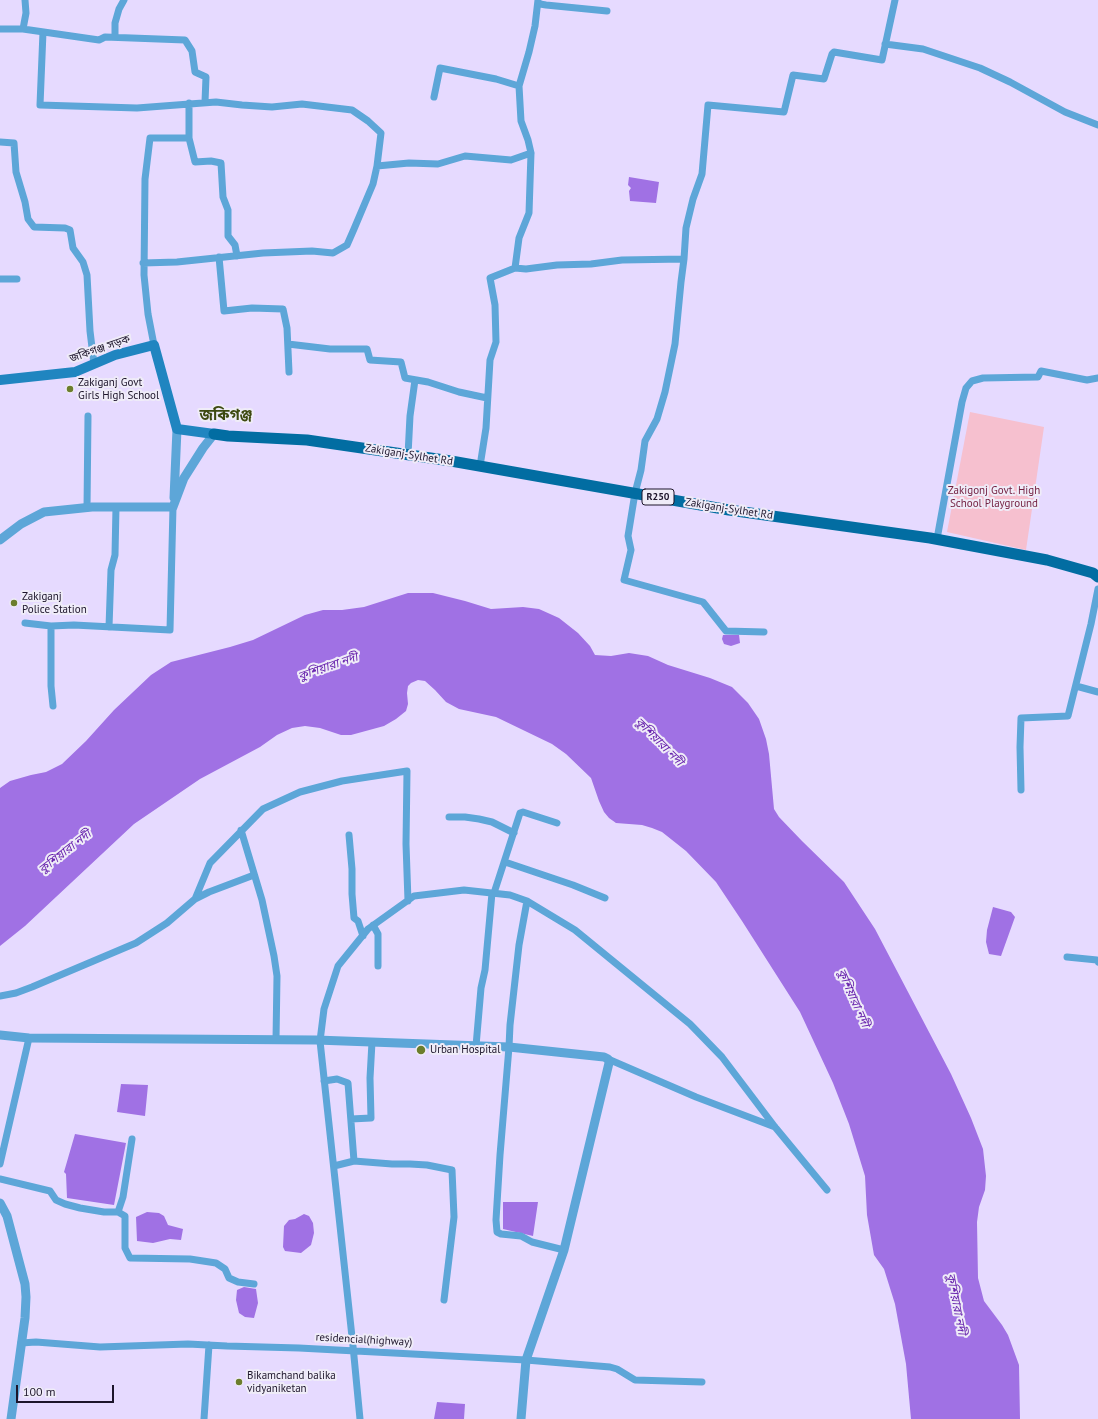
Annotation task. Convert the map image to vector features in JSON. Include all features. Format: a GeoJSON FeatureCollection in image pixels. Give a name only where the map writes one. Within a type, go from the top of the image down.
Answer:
{"type":"FeatureCollection","features":[{"type":"Feature","properties":{"kind":"main road","name":"জকিগঞ্জ সড়ক"},"geometry":{"type":"LineString","coordinates":[[0,380],[75,372],[115,355],[154,345]]}},
{"type":"Feature","properties":{"kind":"main road"},"geometry":{"type":"LineString","coordinates":[[154,345],[177,429],[214,434]]}},
{"type":"Feature","properties":{"kind":"main road","name":"Zakiganj-Sylhet Rd"},"geometry":{"type":"LineString","coordinates":[[214,434],[307,440],[480,466],[729,510],[937,539],[1047,560],[1093,573],[1098,576]]}},
{"type":"Feature","properties":{"kind":"street"},"geometry":{"type":"LineString","coordinates":[[23,29],[26,13],[25,0]]}},
{"type":"Feature","properties":{"kind":"street"},"geometry":{"type":"LineString","coordinates":[[115,37],[115,23],[119,9],[124,0]]}},
{"type":"Feature","properties":{"kind":"street"},"geometry":{"type":"LineString","coordinates":[[764,632],[726,631],[703,602],[624,580],[631,550],[628,536],[645,441],[657,419],[675,344],[686,228],[692,199],[702,174],[708,105],[784,112],[793,75],[824,79],[832,54],[836,51],[882,60],[895,0]]}},
{"type":"Feature","properties":{"kind":"street"},"geometry":{"type":"LineString","coordinates":[[538,1],[540,4],[546,5],[607,11]]}},
{"type":"Feature","properties":{"kind":"street"},"geometry":{"type":"LineString","coordinates":[[515,268],[518,238],[529,213],[531,154],[521,121],[519,86],[530,52],[538,1]]}},
{"type":"Feature","properties":{"kind":"street"},"geometry":{"type":"LineString","coordinates":[[0,29],[23,29],[99,40],[105,37],[185,40],[192,52],[195,72],[206,77],[204,102]]}},
{"type":"Feature","properties":{"kind":"street"},"geometry":{"type":"LineString","coordinates":[[43,32],[40,105],[137,108],[204,102],[272,107],[302,104],[352,110],[368,121],[381,133],[373,184],[346,245],[333,252],[312,251],[219,257],[177,262],[144,263]]}},
{"type":"Feature","properties":{"kind":"street"},"geometry":{"type":"LineString","coordinates":[[885,44],[923,49],[980,68],[1010,82],[1065,112],[1098,125]]}},
{"type":"Feature","properties":{"kind":"street"},"geometry":{"type":"LineString","coordinates":[[434,97],[440,68],[496,79],[519,86]]}},
{"type":"Feature","properties":{"kind":"street"},"geometry":{"type":"LineString","coordinates":[[189,103],[189,138],[194,162],[211,161],[221,163],[222,197],[228,210],[228,236],[235,245],[237,256]]}},
{"type":"Feature","properties":{"kind":"street"},"geometry":{"type":"LineString","coordinates":[[154,345],[148,314],[144,263],[145,179],[150,138],[189,138]]}},
{"type":"Feature","properties":{"kind":"street"},"geometry":{"type":"LineString","coordinates":[[0,142],[14,143],[16,172],[26,202],[28,219],[34,227],[65,228],[70,230],[73,248],[83,262],[87,275],[90,331],[94,364]]}},
{"type":"Feature","properties":{"kind":"street"},"geometry":{"type":"LineString","coordinates":[[377,166],[409,163],[438,164],[465,156],[511,160],[531,154]]}},
{"type":"Feature","properties":{"kind":"street"},"geometry":{"type":"LineString","coordinates":[[219,257],[224,310],[252,308],[283,309],[287,328],[289,372]]}},
{"type":"Feature","properties":{"kind":"street"},"geometry":{"type":"LineString","coordinates":[[480,466],[486,428],[490,360],[496,342],[495,305],[490,278],[515,268],[526,269],[629,260],[684,259]]}},
{"type":"Feature","properties":{"kind":"street"},"geometry":{"type":"LineString","coordinates":[[0,279],[17,279]]}},
{"type":"Feature","properties":{"kind":"street"},"geometry":{"type":"LineString","coordinates":[[288,344],[330,349],[367,349],[370,360],[401,362],[405,378],[488,398]]}},
{"type":"Feature","properties":{"kind":"street"},"geometry":{"type":"LineString","coordinates":[[937,539],[962,402],[966,388],[972,381],[984,378],[1038,377],[1041,371],[1087,380],[1098,378]]}},
{"type":"Feature","properties":{"kind":"street"},"geometry":{"type":"LineString","coordinates":[[408,455],[410,416],[415,380]]}},
{"type":"Feature","properties":{"kind":"street"},"geometry":{"type":"LineString","coordinates":[[87,508],[88,416]]}},
{"type":"Feature","properties":{"kind":"street"},"geometry":{"type":"LineString","coordinates":[[25,623],[51,626],[109,626],[170,630],[173,507],[177,429]]}},
{"type":"Feature","properties":{"kind":"street"},"geometry":{"type":"LineString","coordinates":[[173,507],[184,478],[203,448],[214,434]]}},
{"type":"Feature","properties":{"kind":"street"},"geometry":{"type":"LineString","coordinates":[[0,540],[21,524],[44,512],[87,508],[173,507]]}},
{"type":"Feature","properties":{"kind":"street"},"geometry":{"type":"LineString","coordinates":[[109,626],[111,570],[115,555],[116,508]]}},
{"type":"Feature","properties":{"kind":"street"},"geometry":{"type":"LineString","coordinates":[[1020,790],[1021,718],[1068,716],[1091,624],[1098,589]]}},
{"type":"Feature","properties":{"kind":"street"},"geometry":{"type":"LineString","coordinates":[[51,626],[51,686],[53,706]]}},
{"type":"Feature","properties":{"kind":"street"},"geometry":{"type":"LineString","coordinates":[[1076,686],[1098,692]]}},
{"type":"Feature","properties":{"kind":"street"},"geometry":{"type":"LineString","coordinates":[[195,899],[210,863],[263,809],[300,792],[342,781],[406,771],[408,901]]}},
{"type":"Feature","properties":{"kind":"street"},"geometry":{"type":"LineString","coordinates":[[476,1046],[493,893],[505,862],[520,813],[523,812],[558,823]]}},
{"type":"Feature","properties":{"kind":"street"},"geometry":{"type":"LineString","coordinates":[[448,817],[464,817],[492,822],[514,833]]}},
{"type":"Feature","properties":{"kind":"street"},"geometry":{"type":"LineString","coordinates":[[241,830],[262,900],[275,963],[277,976],[276,1040]]}},
{"type":"Feature","properties":{"kind":"street"},"geometry":{"type":"LineString","coordinates":[[349,835],[354,918],[358,921],[363,936]]}},
{"type":"Feature","properties":{"kind":"street"},"geometry":{"type":"LineString","coordinates":[[505,862],[573,884],[605,898]]}},
{"type":"Feature","properties":{"kind":"street"},"geometry":{"type":"LineString","coordinates":[[0,996],[16,993],[32,987],[136,943],[167,923],[195,899],[209,892],[254,875]]}},
{"type":"Feature","properties":{"kind":"street"},"geometry":{"type":"LineString","coordinates":[[360,1419],[320,1040],[324,1009],[338,966],[373,925],[414,896],[464,890],[510,895],[527,901],[575,930],[690,1024],[722,1057],[775,1127],[827,1190]]}},
{"type":"Feature","properties":{"kind":"street"},"geometry":{"type":"LineString","coordinates":[[527,901],[512,996],[501,1139],[496,1220],[497,1232],[501,1234],[521,1236],[532,1242],[564,1250]]}},
{"type":"Feature","properties":{"kind":"street"},"geometry":{"type":"LineString","coordinates":[[373,925],[378,934],[378,966]]}},
{"type":"Feature","properties":{"kind":"street"},"geometry":{"type":"LineString","coordinates":[[1067,957],[1098,962]]}},
{"type":"Feature","properties":{"kind":"street"},"geometry":{"type":"LineString","coordinates":[[0,1035],[29,1038],[320,1040],[509,1047],[604,1057],[696,1097],[775,1127]]}},
{"type":"Feature","properties":{"kind":"street"},"geometry":{"type":"LineString","coordinates":[[0,1164],[29,1038]]}},
{"type":"Feature","properties":{"kind":"street"},"geometry":{"type":"LineString","coordinates":[[350,1119],[371,1118],[370,1078],[372,1042]]}},
{"type":"Feature","properties":{"kind":"street"},"geometry":{"type":"LineString","coordinates":[[521,1419],[526,1360],[564,1250],[609,1063],[608,1059]]}},
{"type":"Feature","properties":{"kind":"street"},"geometry":{"type":"LineString","coordinates":[[324,1081],[337,1079],[348,1083],[354,1161]]}},
{"type":"Feature","properties":{"kind":"street"},"geometry":{"type":"LineString","coordinates":[[118,1212],[125,1185],[132,1140]]}},
{"type":"Feature","properties":{"kind":"street"},"geometry":{"type":"LineString","coordinates":[[334,1166],[354,1161],[427,1165],[452,1170],[454,1217],[444,1300]]}},
{"type":"Feature","properties":{"kind":"street"},"geometry":{"type":"LineString","coordinates":[[0,1179],[50,1191],[56,1200],[65,1204],[96,1210],[118,1212],[125,1216],[125,1248],[130,1258],[190,1258],[216,1263],[225,1269],[229,1278],[238,1282],[254,1284]]}},
{"type":"Feature","properties":{"kind":"street"},"geometry":{"type":"LineString","coordinates":[[0,1203],[7,1216],[25,1284],[26,1297],[25,1318],[12,1419]]}},
{"type":"Feature","properties":{"kind":"street","name":"residencial(highway)"},"geometry":{"type":"LineString","coordinates":[[21,1343],[36,1342],[100,1347],[188,1344],[526,1360],[610,1367],[617,1369],[635,1380],[702,1382]]}},
{"type":"Feature","properties":{"kind":"street"},"geometry":{"type":"LineString","coordinates":[[204,1419],[209,1345]]}},
{"type":"Feature","properties":{"kind":"green space","name":"Zakigonj Govt. High School Playground"},"geometry":{"type":"Polygon","coordinates":[[[970,412],[1044,427],[1026,550],[947,532],[970,412]]]}},
{"type":"Feature","properties":{"kind":"water"},"geometry":{"type":"Polygon","coordinates":[[[629,177],[659,182],[656,203],[630,201],[629,191],[631,188],[628,185],[629,177]]]}},
{"type":"Feature","properties":{"kind":"water","name":"কুশিয়ারা নদী"},"geometry":{"type":"Polygon","coordinates":[[[408,593],[433,593],[491,609],[523,607],[539,609],[559,618],[578,633],[590,646],[595,655],[611,656],[629,653],[648,656],[668,665],[710,678],[732,687],[748,703],[759,719],[766,739],[769,754],[774,809],[779,817],[802,841],[844,882],[875,929],[951,1074],[983,1149],[986,1176],[985,1190],[979,1207],[977,1222],[978,1278],[984,1301],[1008,1335],[1019,1365],[1020,1419],[911,1419],[906,1364],[895,1304],[884,1269],[874,1255],[867,1215],[865,1176],[849,1124],[833,1083],[800,1012],[716,882],[686,851],[662,832],[642,825],[616,823],[609,818],[604,812],[599,801],[591,778],[566,754],[552,744],[496,717],[459,709],[446,702],[425,681],[418,680],[408,686],[408,704],[406,711],[384,726],[351,735],[341,735],[320,728],[305,726],[292,728],[200,779],[134,824],[25,926],[0,946],[0,788],[10,781],[46,772],[62,764],[86,741],[114,710],[151,675],[171,662],[253,640],[305,615],[323,610],[342,610],[364,607],[408,593]]]}},
{"type":"Feature","properties":{"kind":"water"},"geometry":{"type":"Polygon","coordinates":[[[723,635],[739,635],[740,643],[731,646],[724,644],[722,639],[723,635]]]}},
{"type":"Feature","properties":{"kind":"water"},"geometry":{"type":"Polygon","coordinates":[[[993,907],[1011,912],[1015,917],[1001,956],[989,954],[986,942],[987,930],[993,907]]]}},
{"type":"Feature","properties":{"kind":"water"},"geometry":{"type":"Polygon","coordinates":[[[121,1084],[148,1085],[145,1116],[117,1112],[121,1084]]]}},
{"type":"Feature","properties":{"kind":"water"},"geometry":{"type":"Polygon","coordinates":[[[75,1134],[126,1143],[114,1205],[67,1198],[66,1174],[64,1172],[75,1134]]]}},
{"type":"Feature","properties":{"kind":"water"},"geometry":{"type":"Polygon","coordinates":[[[503,1202],[538,1202],[533,1236],[503,1229],[503,1202]]]}},
{"type":"Feature","properties":{"kind":"water"},"geometry":{"type":"Polygon","coordinates":[[[147,1212],[159,1213],[164,1216],[168,1225],[183,1229],[181,1240],[170,1239],[153,1243],[137,1241],[136,1217],[147,1212]]]}},
{"type":"Feature","properties":{"kind":"water"},"geometry":{"type":"Polygon","coordinates":[[[304,1214],[309,1216],[313,1223],[314,1233],[311,1245],[301,1253],[285,1251],[283,1247],[284,1226],[289,1220],[295,1219],[304,1214]]]}},
{"type":"Feature","properties":{"kind":"water"},"geometry":{"type":"Polygon","coordinates":[[[244,1287],[256,1289],[258,1303],[254,1318],[245,1317],[239,1313],[236,1300],[237,1290],[244,1287]]]}},
{"type":"Feature","properties":{"kind":"water"},"geometry":{"type":"Polygon","coordinates":[[[437,1402],[465,1404],[464,1419],[434,1419],[437,1402]]]}},
{"type":"Feature","properties":{"kind":"place","name":"Zakiganj Govt Girls High School"},"geometry":{"type":"Point","coordinates":[70,389]}},
{"type":"Feature","properties":{"kind":"place","name":"Zakiganj Police Station"},"geometry":{"type":"Point","coordinates":[14,603]}},
{"type":"Feature","properties":{"kind":"place","name":"Urban Hospital"},"geometry":{"type":"Point","coordinates":[421,1050]}},
{"type":"Feature","properties":{"kind":"place","name":"Bikamchand balika vidyaniketan"},"geometry":{"type":"Point","coordinates":[239,1382]}},
{"type":"Feature","properties":{"kind":"district","name":"জকিগঞ্জ"},"geometry":{"type":"Point","coordinates":[226,416]}}]}
